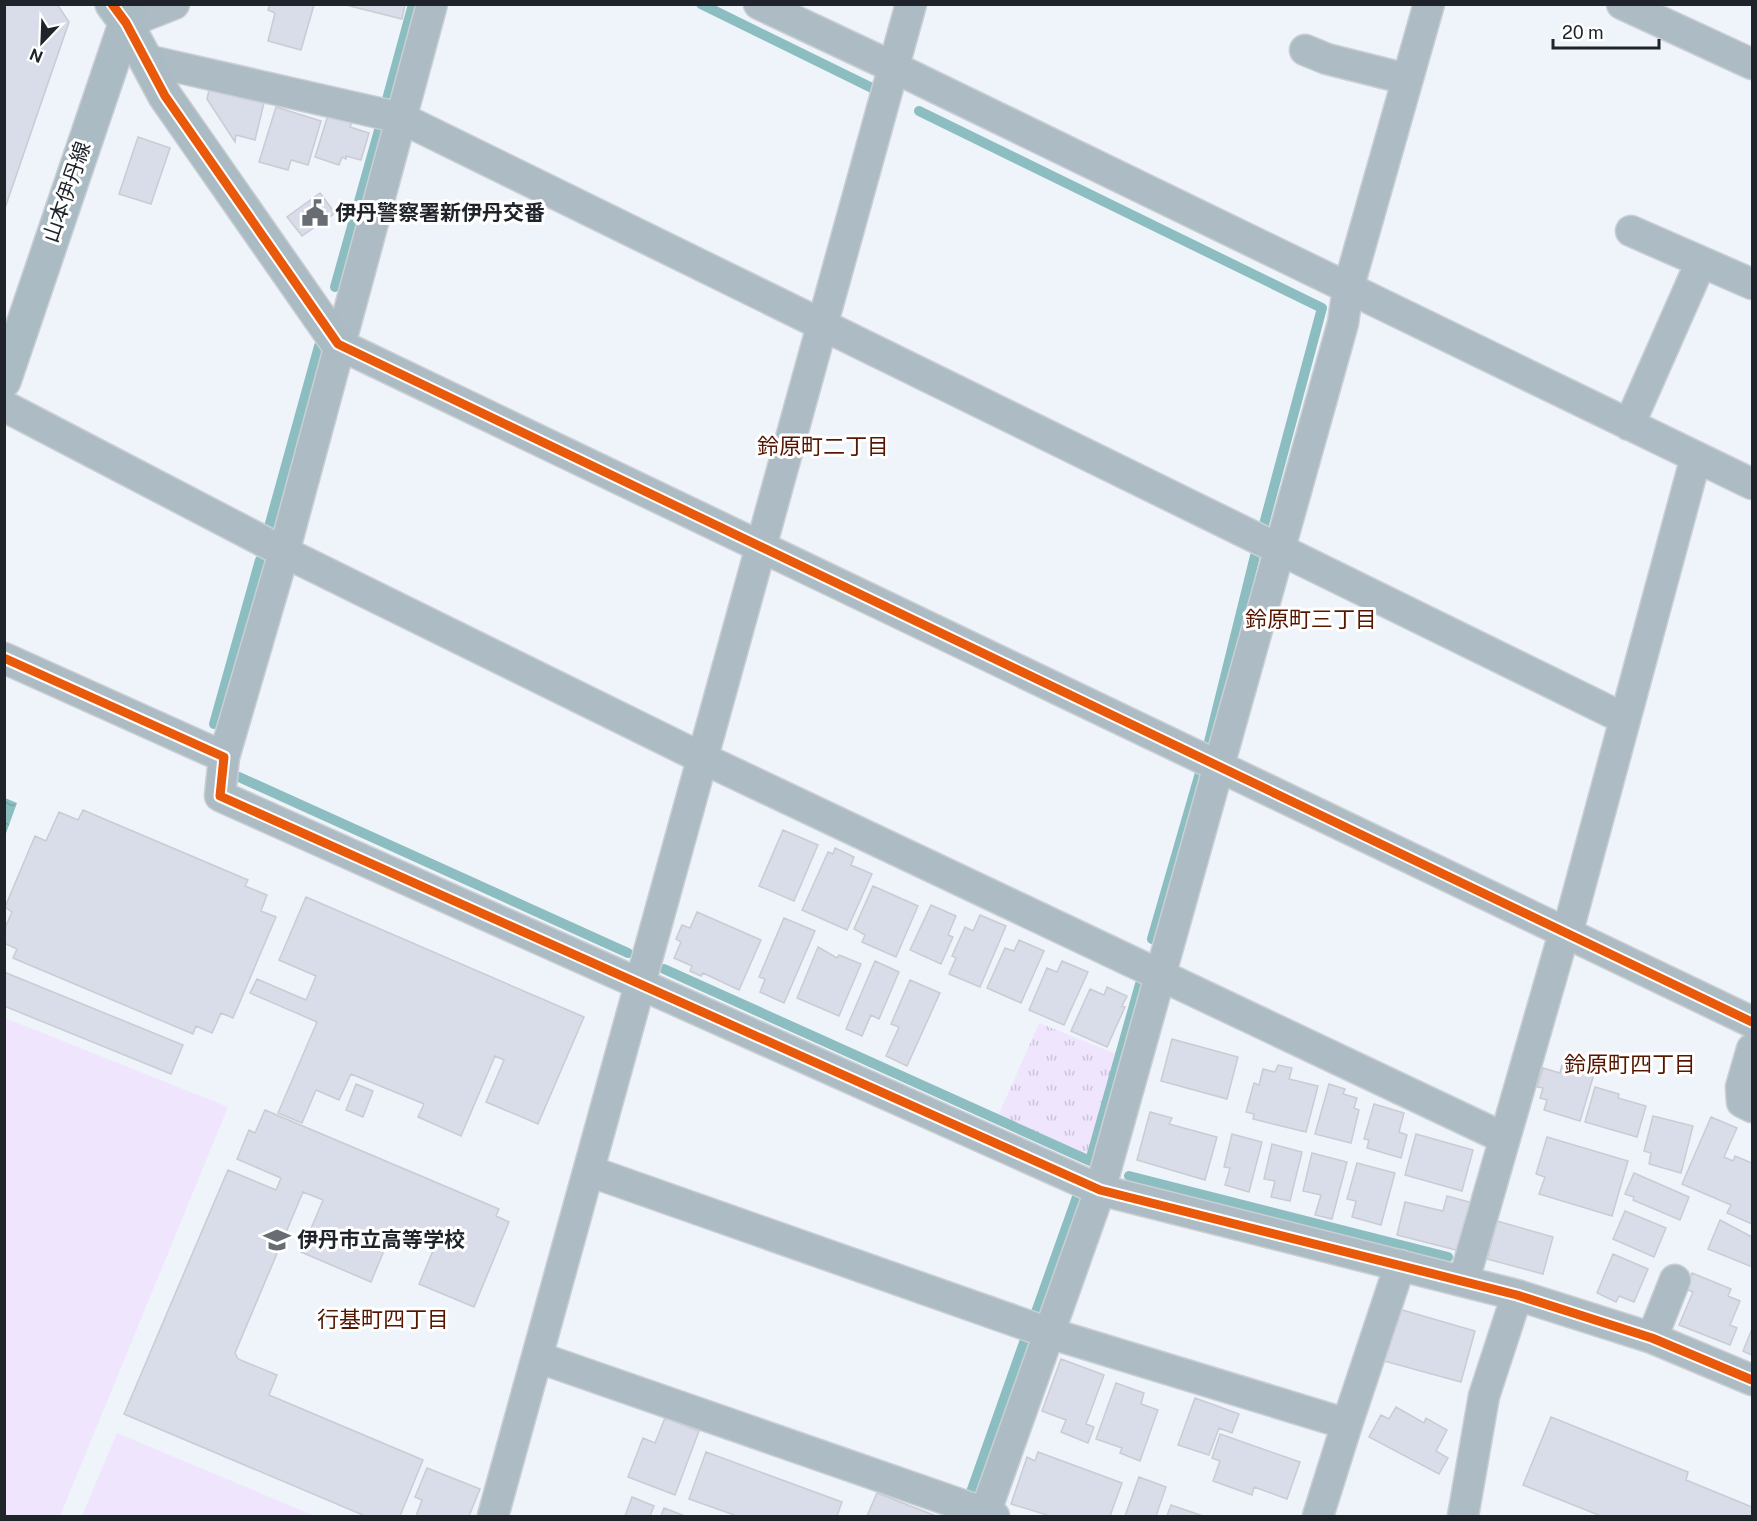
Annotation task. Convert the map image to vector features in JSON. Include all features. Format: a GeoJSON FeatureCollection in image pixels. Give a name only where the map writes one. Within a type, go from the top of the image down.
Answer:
{"type":"FeatureCollection","features":[{"type":"Feature","properties":{"kind":"street"},"geometry":{"type":"LineString","coordinates":[[174,4],[123,11],[165,96],[338,344],[1752,1022]]}},
{"type":"Feature","properties":{"kind":"street"},"geometry":{"type":"LineString","coordinates":[[432,4],[338,344],[284,552],[224,757],[220,796],[1100,1190],[1517,1294],[1652,1338],[1752,1380]]}},
{"type":"Feature","properties":{"kind":"street"},"geometry":{"type":"LineString","coordinates":[[759,4],[1752,484]]}},
{"type":"Feature","properties":{"kind":"street"},"geometry":{"type":"LineString","coordinates":[[493,1516],[911,4]]}},
{"type":"Feature","properties":{"kind":"street"},"geometry":{"type":"LineString","coordinates":[[537,1357],[988,1515],[1100,1190],[1281,550],[1343,323],[1348,289],[1429,4]]}},
{"type":"Feature","properties":{"kind":"street"},"geometry":{"type":"LineString","coordinates":[[1622,4],[1752,64]]}},
{"type":"Feature","properties":{"kind":"street","name":"山本伊丹線"},"geometry":{"type":"LineString","coordinates":[[4,381],[14,317],[123,11]]}},
{"type":"Feature","properties":{"kind":"street"},"geometry":{"type":"LineString","coordinates":[[1305,50],[1327,59],[1407,79]]}},
{"type":"Feature","properties":{"kind":"street"},"geometry":{"type":"LineString","coordinates":[[146,60],[401,118],[1623,718]]}},
{"type":"Feature","properties":{"kind":"street"},"geometry":{"type":"LineString","coordinates":[[1631,231],[1752,284]]}},
{"type":"Feature","properties":{"kind":"street"},"geometry":{"type":"LineString","coordinates":[[1629,425],[1701,262]]}},
{"type":"Feature","properties":{"kind":"street"},"geometry":{"type":"LineString","coordinates":[[4,406],[284,552],[704,759],[1504,1137]]}},
{"type":"Feature","properties":{"kind":"street"},"geometry":{"type":"LineString","coordinates":[[1464,1280],[1560,947],[1567,934],[1623,718],[1696,457]]}},
{"type":"Feature","properties":{"kind":"street"},"geometry":{"type":"LineString","coordinates":[[4,657],[224,757]]}},
{"type":"Feature","properties":{"kind":"street"},"geometry":{"type":"LineString","coordinates":[[1752,1049],[1741,1087],[1742,1102],[1752,1107]]}},
{"type":"Feature","properties":{"kind":"street"},"geometry":{"type":"LineString","coordinates":[[589,1171],[1049,1333],[1347,1424]]}},
{"type":"Feature","properties":{"kind":"street"},"geometry":{"type":"LineString","coordinates":[[1318,1516],[1400,1265]]}},
{"type":"Feature","properties":{"kind":"street"},"geometry":{"type":"LineString","coordinates":[[1652,1338],[1675,1280]]}},
{"type":"Feature","properties":{"kind":"street"},"geometry":{"type":"LineString","coordinates":[[1463,1516],[1484,1396],[1517,1294]]}},
{"type":"Feature","properties":{"kind":"green space"},"geometry":{"type":"Polygon","coordinates":[[[5,1018],[228,1107],[60,1516],[5,1516],[5,1018]]]}},
{"type":"Feature","properties":{"kind":"green space"},"geometry":{"type":"Polygon","coordinates":[[[1039,1023],[1116,1054],[1090,1155],[1085,1157],[998,1116],[1039,1023]]]}},
{"type":"Feature","properties":{"kind":"green space"},"geometry":{"type":"Polygon","coordinates":[[[117,1433],[315,1516],[82,1516],[117,1433]]]}},
{"type":"Feature","properties":{"kind":"water"},"geometry":{"type":"Polygon","coordinates":[[[4,798],[17,803],[5,836],[4,798]]]}},
{"type":"Feature","properties":{"kind":"building"},"geometry":{"type":"Polygon","coordinates":[[[4,4],[57,4],[69,22],[4,211],[4,4]]]}},
{"type":"Feature","properties":{"kind":"building"},"geometry":{"type":"Polygon","coordinates":[[[270,4],[314,5],[301,50],[268,41],[275,13],[268,10],[270,4]]]}},
{"type":"Feature","properties":{"kind":"building"},"geometry":{"type":"Polygon","coordinates":[[[342,4],[405,4],[402,19],[342,4]]]}},
{"type":"Feature","properties":{"kind":"building"},"geometry":{"type":"Polygon","coordinates":[[[209,90],[264,103],[255,140],[236,135],[235,142],[207,99],[209,90]]]}},
{"type":"Feature","properties":{"kind":"building"},"geometry":{"type":"Polygon","coordinates":[[[276,107],[321,121],[308,165],[291,160],[288,170],[259,162],[276,107]]]}},
{"type":"Feature","properties":{"kind":"building"},"geometry":{"type":"Polygon","coordinates":[[[328,115],[352,122],[350,127],[369,133],[361,160],[346,156],[346,159],[342,157],[339,165],[315,157],[328,115]]]}},
{"type":"Feature","properties":{"kind":"building"},"geometry":{"type":"Polygon","coordinates":[[[138,137],[170,148],[151,204],[119,194],[138,137]]]}},
{"type":"Feature","properties":{"kind":"building"},"geometry":{"type":"Polygon","coordinates":[[[320,193],[335,213],[302,236],[287,217],[320,193]]]}},
{"type":"Feature","properties":{"kind":"building"},"geometry":{"type":"Polygon","coordinates":[[[83,810],[248,880],[245,886],[267,895],[261,911],[276,917],[233,1018],[221,1013],[212,1033],[196,1026],[193,1034],[13,958],[17,949],[4,943],[4,930],[12,912],[5,907],[35,836],[46,841],[59,812],[78,820],[83,810]]]}},
{"type":"Feature","properties":{"kind":"building"},"geometry":{"type":"Polygon","coordinates":[[[783,830],[818,845],[794,901],[759,886],[783,830]]]}},
{"type":"Feature","properties":{"kind":"building"},"geometry":{"type":"Polygon","coordinates":[[[835,848],[854,857],[851,865],[872,874],[847,930],[802,910],[828,852],[833,854],[835,848]]]}},
{"type":"Feature","properties":{"kind":"building"},"geometry":{"type":"Polygon","coordinates":[[[873,886],[918,906],[896,957],[862,942],[865,935],[854,929],[873,886]]]}},
{"type":"Feature","properties":{"kind":"building"},"geometry":{"type":"Polygon","coordinates":[[[306,897],[584,1017],[538,1124],[486,1102],[504,1060],[495,1056],[461,1136],[418,1117],[424,1104],[351,1074],[339,1100],[316,1090],[302,1123],[278,1113],[317,1022],[250,993],[257,979],[306,1000],[316,976],[279,960],[306,897]]]}},
{"type":"Feature","properties":{"kind":"building"},"geometry":{"type":"Polygon","coordinates":[[[931,905],[956,916],[948,935],[953,937],[941,964],[910,950],[931,905]]]}},
{"type":"Feature","properties":{"kind":"building"},"geometry":{"type":"Polygon","coordinates":[[[697,912],[761,940],[739,990],[703,973],[701,976],[690,971],[692,966],[674,958],[681,942],[676,939],[682,925],[690,928],[697,912]]]}},
{"type":"Feature","properties":{"kind":"building"},"geometry":{"type":"Polygon","coordinates":[[[980,915],[1006,926],[980,987],[949,974],[956,958],[952,956],[965,927],[973,931],[980,915]]]}},
{"type":"Feature","properties":{"kind":"building"},"geometry":{"type":"Polygon","coordinates":[[[784,918],[815,931],[784,1003],[760,992],[765,979],[759,977],[784,918]]]}},
{"type":"Feature","properties":{"kind":"building"},"geometry":{"type":"Polygon","coordinates":[[[1019,940],[1044,951],[1021,1003],[987,988],[1005,948],[1014,951],[1019,940]]]}},
{"type":"Feature","properties":{"kind":"building"},"geometry":{"type":"Polygon","coordinates":[[[818,947],[837,958],[839,955],[861,964],[839,1016],[797,998],[818,947]]]}},
{"type":"Feature","properties":{"kind":"building"},"geometry":{"type":"Polygon","coordinates":[[[875,961],[899,972],[879,1019],[871,1015],[862,1036],[846,1029],[875,961]]]}},
{"type":"Feature","properties":{"kind":"building"},"geometry":{"type":"Polygon","coordinates":[[[1062,961],[1088,972],[1064,1025],[1029,1010],[1047,968],[1057,972],[1062,961]]]}},
{"type":"Feature","properties":{"kind":"building"},"geometry":{"type":"Polygon","coordinates":[[[4,972],[183,1045],[171,1074],[4,1006],[4,972]]]}},
{"type":"Feature","properties":{"kind":"building"},"geometry":{"type":"Polygon","coordinates":[[[910,980],[940,993],[907,1066],[886,1056],[899,1027],[891,1024],[910,980]]]}},
{"type":"Feature","properties":{"kind":"building"},"geometry":{"type":"Polygon","coordinates":[[[1107,987],[1127,996],[1122,1006],[1125,1007],[1107,1047],[1071,1031],[1090,989],[1104,995],[1107,987]]]}},
{"type":"Feature","properties":{"kind":"building"},"geometry":{"type":"Polygon","coordinates":[[[1172,1039],[1238,1057],[1227,1099],[1161,1081],[1172,1039]]]}},
{"type":"Feature","properties":{"kind":"building"},"geometry":{"type":"Polygon","coordinates":[[[1278,1065],[1292,1068],[1289,1079],[1318,1086],[1306,1132],[1253,1119],[1254,1114],[1246,1112],[1254,1083],[1259,1085],[1263,1069],[1275,1072],[1278,1065]]]}},
{"type":"Feature","properties":{"kind":"building"},"geometry":{"type":"Polygon","coordinates":[[[1562,1065],[1594,1074],[1580,1121],[1544,1110],[1547,1100],[1540,1098],[1543,1088],[1537,1087],[1543,1068],[1560,1073],[1562,1065]]]}},
{"type":"Feature","properties":{"kind":"building"},"geometry":{"type":"Polygon","coordinates":[[[356,1084],[373,1091],[363,1117],[346,1110],[356,1084]]]}},
{"type":"Feature","properties":{"kind":"building"},"geometry":{"type":"Polygon","coordinates":[[[1329,1084],[1345,1089],[1343,1094],[1357,1098],[1354,1108],[1359,1110],[1351,1143],[1315,1134],[1329,1084]]]}},
{"type":"Feature","properties":{"kind":"building"},"geometry":{"type":"Polygon","coordinates":[[[1595,1087],[1619,1094],[1618,1098],[1646,1106],[1637,1137],[1585,1122],[1595,1087]]]}},
{"type":"Feature","properties":{"kind":"building"},"geometry":{"type":"Polygon","coordinates":[[[1374,1104],[1404,1113],[1399,1132],[1407,1135],[1401,1158],[1367,1148],[1369,1140],[1364,1139],[1374,1104]]]}},
{"type":"Feature","properties":{"kind":"building"},"geometry":{"type":"Polygon","coordinates":[[[265,1110],[499,1209],[496,1216],[509,1222],[474,1307],[419,1284],[435,1246],[393,1229],[371,1282],[301,1252],[323,1200],[303,1192],[235,1353],[238,1359],[277,1375],[269,1395],[423,1460],[400,1516],[365,1516],[124,1414],[228,1170],[276,1190],[281,1178],[237,1159],[249,1130],[255,1133],[265,1110]]]}},
{"type":"Feature","properties":{"kind":"building"},"geometry":{"type":"Polygon","coordinates":[[[1150,1112],[1172,1118],[1169,1124],[1217,1137],[1205,1180],[1137,1160],[1150,1112]]]}},
{"type":"Feature","properties":{"kind":"building"},"geometry":{"type":"Polygon","coordinates":[[[1653,1116],[1693,1126],[1681,1173],[1649,1164],[1651,1153],[1644,1151],[1653,1116]]]}},
{"type":"Feature","properties":{"kind":"building"},"geometry":{"type":"Polygon","coordinates":[[[1711,1117],[1737,1128],[1724,1157],[1733,1161],[1735,1156],[1752,1163],[1752,1224],[1727,1213],[1731,1205],[1682,1184],[1711,1117]]]}},
{"type":"Feature","properties":{"kind":"building"},"geometry":{"type":"Polygon","coordinates":[[[1232,1134],[1262,1142],[1249,1192],[1225,1185],[1230,1168],[1224,1167],[1232,1134]]]}},
{"type":"Feature","properties":{"kind":"building"},"geometry":{"type":"Polygon","coordinates":[[[1416,1134],[1473,1150],[1462,1191],[1405,1175],[1416,1134]]]}},
{"type":"Feature","properties":{"kind":"building"},"geometry":{"type":"Polygon","coordinates":[[[1547,1137],[1628,1161],[1612,1216],[1539,1194],[1545,1177],[1536,1174],[1547,1137]]]}},
{"type":"Feature","properties":{"kind":"building"},"geometry":{"type":"Polygon","coordinates":[[[1272,1144],[1302,1152],[1290,1201],[1271,1197],[1275,1181],[1264,1179],[1272,1144]]]}},
{"type":"Feature","properties":{"kind":"building"},"geometry":{"type":"Polygon","coordinates":[[[1312,1153],[1347,1162],[1332,1219],[1315,1215],[1321,1195],[1303,1191],[1312,1153]]]}},
{"type":"Feature","properties":{"kind":"building"},"geometry":{"type":"Polygon","coordinates":[[[1357,1163],[1395,1173],[1381,1225],[1352,1217],[1356,1201],[1347,1199],[1357,1163]]]}},
{"type":"Feature","properties":{"kind":"building"},"geometry":{"type":"Polygon","coordinates":[[[1634,1173],[1689,1197],[1680,1220],[1633,1200],[1634,1197],[1625,1194],[1634,1173]]]}},
{"type":"Feature","properties":{"kind":"building"},"geometry":{"type":"Polygon","coordinates":[[[1447,1196],[1473,1203],[1460,1251],[1397,1235],[1405,1202],[1443,1211],[1447,1196]]]}},
{"type":"Feature","properties":{"kind":"building"},"geometry":{"type":"Polygon","coordinates":[[[1625,1211],[1666,1228],[1654,1257],[1613,1239],[1625,1211]]]}},
{"type":"Feature","properties":{"kind":"building"},"geometry":{"type":"Polygon","coordinates":[[[1720,1220],[1752,1237],[1752,1267],[1708,1249],[1720,1220]]]}},
{"type":"Feature","properties":{"kind":"building"},"geometry":{"type":"Polygon","coordinates":[[[1497,1221],[1553,1237],[1543,1274],[1487,1259],[1497,1221]]]}},
{"type":"Feature","properties":{"kind":"building"},"geometry":{"type":"Polygon","coordinates":[[[1613,1254],[1648,1269],[1634,1302],[1619,1296],[1616,1302],[1597,1293],[1613,1254]]]}},
{"type":"Feature","properties":{"kind":"building"},"geometry":{"type":"Polygon","coordinates":[[[1692,1273],[1731,1289],[1728,1296],[1740,1301],[1730,1325],[1737,1328],[1730,1345],[1679,1325],[1693,1292],[1686,1289],[1692,1273]]]}},
{"type":"Feature","properties":{"kind":"building"},"geometry":{"type":"Polygon","coordinates":[[[1399,1309],[1475,1331],[1461,1382],[1384,1361],[1399,1309]]]}},
{"type":"Feature","properties":{"kind":"building"},"geometry":{"type":"Polygon","coordinates":[[[1752,1329],[1752,1355],[1743,1351],[1752,1329]]]}},
{"type":"Feature","properties":{"kind":"building"},"geometry":{"type":"Polygon","coordinates":[[[1061,1359],[1104,1375],[1086,1424],[1094,1427],[1088,1443],[1061,1432],[1066,1420],[1042,1411],[1061,1359]]]}},
{"type":"Feature","properties":{"kind":"building"},"geometry":{"type":"Polygon","coordinates":[[[1116,1383],[1144,1393],[1141,1404],[1158,1410],[1140,1461],[1120,1453],[1122,1448],[1096,1439],[1116,1383]]]}},
{"type":"Feature","properties":{"kind":"building"},"geometry":{"type":"Polygon","coordinates":[[[1195,1398],[1239,1414],[1232,1433],[1219,1428],[1209,1455],[1178,1445],[1195,1398]]]}},
{"type":"Feature","properties":{"kind":"building"},"geometry":{"type":"Polygon","coordinates":[[[1396,1407],[1424,1423],[1426,1418],[1447,1430],[1436,1451],[1448,1458],[1439,1474],[1369,1437],[1381,1415],[1389,1419],[1396,1407]]]}},
{"type":"Feature","properties":{"kind":"building"},"geometry":{"type":"Polygon","coordinates":[[[1551,1417],[1688,1472],[1686,1480],[1752,1507],[1752,1516],[1601,1516],[1523,1485],[1551,1417]]]}},
{"type":"Feature","properties":{"kind":"building"},"geometry":{"type":"Polygon","coordinates":[[[665,1418],[699,1431],[675,1495],[628,1477],[643,1438],[655,1443],[665,1418]]]}},
{"type":"Feature","properties":{"kind":"building"},"geometry":{"type":"Polygon","coordinates":[[[1220,1434],[1300,1462],[1287,1499],[1254,1487],[1252,1495],[1213,1481],[1220,1461],[1212,1458],[1220,1434]]]}},
{"type":"Feature","properties":{"kind":"building"},"geometry":{"type":"Polygon","coordinates":[[[706,1452],[842,1502],[837,1516],[737,1516],[689,1499],[706,1452]]]}},
{"type":"Feature","properties":{"kind":"building"},"geometry":{"type":"Polygon","coordinates":[[[1038,1452],[1122,1483],[1110,1516],[1050,1516],[1011,1504],[1027,1457],[1035,1461],[1038,1452]]]}},
{"type":"Feature","properties":{"kind":"building"},"geometry":{"type":"Polygon","coordinates":[[[427,1468],[480,1489],[469,1516],[416,1516],[422,1500],[415,1497],[427,1468]]]}},
{"type":"Feature","properties":{"kind":"building"},"geometry":{"type":"Polygon","coordinates":[[[1139,1477],[1166,1487],[1156,1516],[1125,1516],[1139,1477]]]}},
{"type":"Feature","properties":{"kind":"building"},"geometry":{"type":"Polygon","coordinates":[[[877,1493],[936,1516],[867,1516],[877,1493]]]}},
{"type":"Feature","properties":{"kind":"building"},"geometry":{"type":"Polygon","coordinates":[[[632,1497],[654,1506],[650,1516],[625,1516],[632,1497]]]}},
{"type":"Feature","properties":{"kind":"building"},"geometry":{"type":"Polygon","coordinates":[[[1171,1505],[1203,1516],[1167,1516],[1171,1505]]]}},
{"type":"Feature","properties":{"kind":"building"},"geometry":{"type":"Polygon","coordinates":[[[664,1508],[685,1516],[661,1516],[664,1508]]]}},
{"type":"Feature","properties":{"kind":"waterway"},"geometry":{"type":"LineString","coordinates":[[386,103],[413,4]]}},
{"type":"Feature","properties":{"kind":"waterway"},"geometry":{"type":"LineString","coordinates":[[701,4],[872,88]]}},
{"type":"Feature","properties":{"kind":"waterway"},"geometry":{"type":"LineString","coordinates":[[919,111],[1322,308],[1263,528]]}},
{"type":"Feature","properties":{"kind":"waterway"},"geometry":{"type":"LineString","coordinates":[[335,287],[381,123]]}},
{"type":"Feature","properties":{"kind":"waterway"},"geometry":{"type":"LineString","coordinates":[[269,527],[319,346]]}},
{"type":"Feature","properties":{"kind":"waterway"},"geometry":{"type":"LineString","coordinates":[[1208,746],[1255,556]]}},
{"type":"Feature","properties":{"kind":"waterway"},"geometry":{"type":"LineString","coordinates":[[214,724],[260,560]]}},
{"type":"Feature","properties":{"kind":"waterway"},"geometry":{"type":"LineString","coordinates":[[1152,939],[1202,766]]}},
{"type":"Feature","properties":{"kind":"waterway"},"geometry":{"type":"LineString","coordinates":[[239,777],[628,953]]}},
{"type":"Feature","properties":{"kind":"waterway"},"geometry":{"type":"LineString","coordinates":[[664,969],[1090,1161],[1140,984]]}},
{"type":"Feature","properties":{"kind":"waterway"},"geometry":{"type":"LineString","coordinates":[[1129,1176],[1448,1257]]}},
{"type":"Feature","properties":{"kind":"waterway"},"geometry":{"type":"LineString","coordinates":[[1035,1315],[1077,1197]]}},
{"type":"Feature","properties":{"kind":"waterway"},"geometry":{"type":"LineString","coordinates":[[970,1495],[1026,1337]]}},
{"type":"Feature","properties":{"kind":"cycle path"},"geometry":{"type":"LineString","coordinates":[[112,4],[126,23],[165,96],[338,344],[1752,1022]]}},
{"type":"Feature","properties":{"kind":"cycle path"},"geometry":{"type":"LineString","coordinates":[[4,658],[224,757],[220,796],[1100,1190],[1517,1295],[1652,1338],[1752,1380]]}},
{"type":"Feature","properties":{"kind":"place","name":"伊丹警察署新伊丹交番"},"geometry":{"type":"Point","coordinates":[315,213]}},
{"type":"Feature","properties":{"kind":"place","name":"伊丹市立高等学校"},"geometry":{"type":"Point","coordinates":[277,1240]}},
{"type":"Feature","properties":{"kind":"district","name":"鈴原町二丁目"},"geometry":{"type":"Point","coordinates":[823,446]}},
{"type":"Feature","properties":{"kind":"district","name":"鈴原町三丁目"},"geometry":{"type":"Point","coordinates":[1311,619]}},
{"type":"Feature","properties":{"kind":"district","name":"鈴原町四丁目"},"geometry":{"type":"Point","coordinates":[1630,1064]}},
{"type":"Feature","properties":{"kind":"district","name":"行基町四丁目"},"geometry":{"type":"Point","coordinates":[383,1319]}}]}
